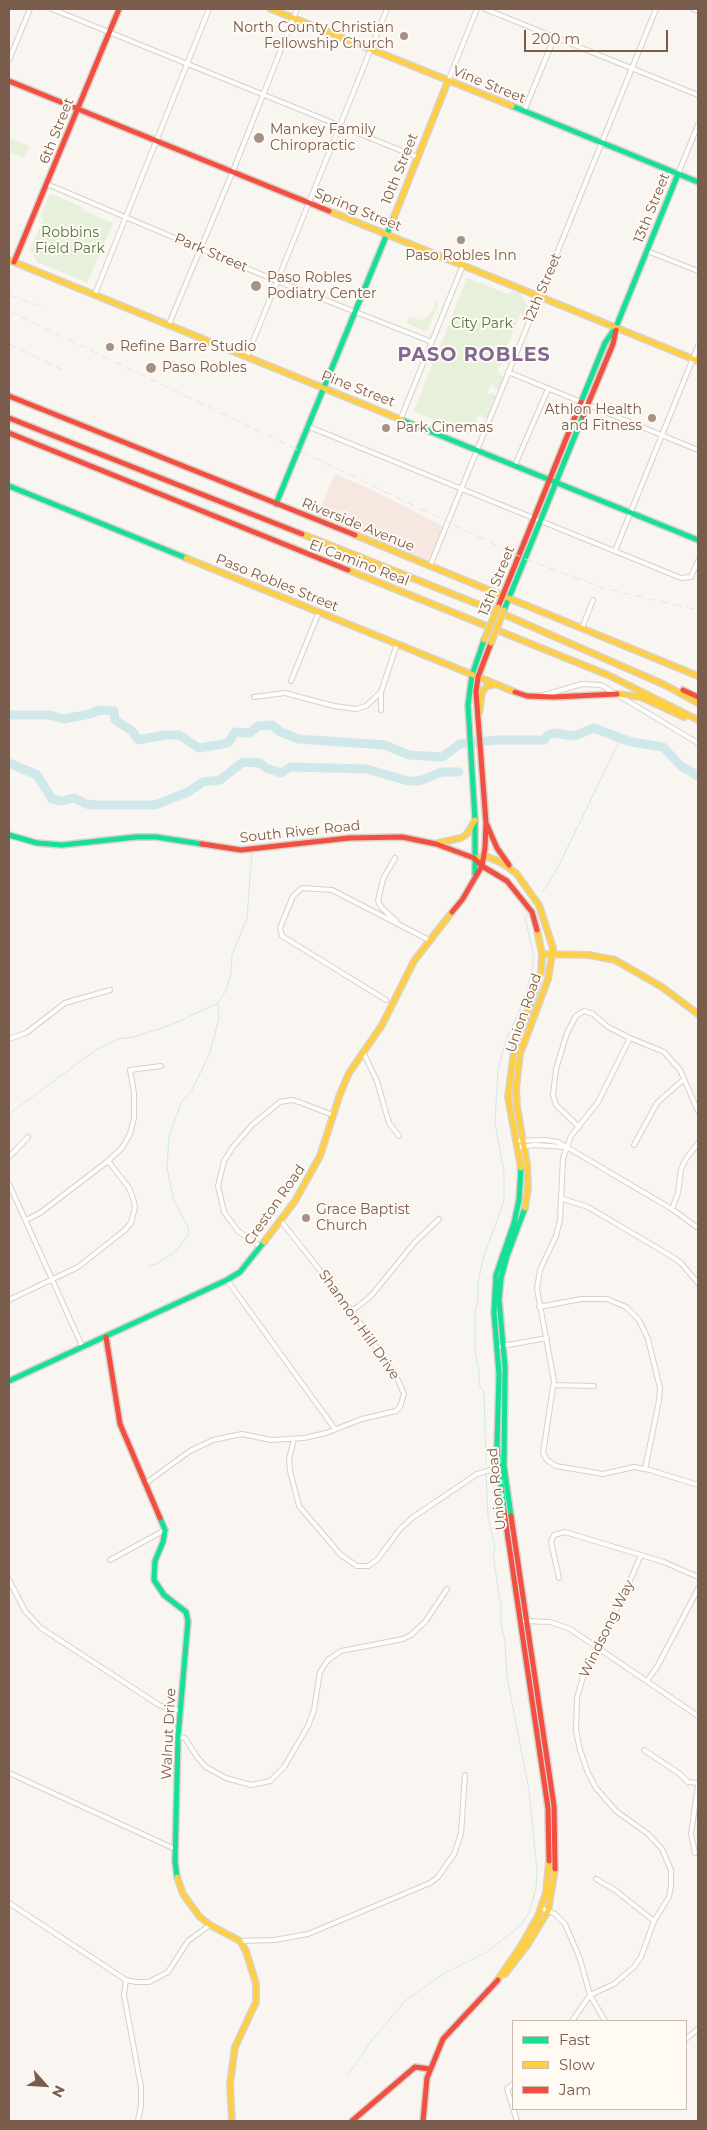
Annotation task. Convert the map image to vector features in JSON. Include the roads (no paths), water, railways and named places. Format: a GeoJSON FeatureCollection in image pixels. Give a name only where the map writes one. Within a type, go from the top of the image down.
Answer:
{"type":"FeatureCollection","features":[{"type":"Feature","properties":{"kind":"main road","name":"6th Street"},"geometry":{"type":"LineString","coordinates":[[11,261],[47,184],[119,9]]}},
{"type":"Feature","properties":{"kind":"main road","name":"Vine Street"},"geometry":{"type":"LineString","coordinates":[[271,9],[698,182]]}},
{"type":"Feature","properties":{"kind":"main road","name":"Spring Street"},"geometry":{"type":"LineString","coordinates":[[9,81],[696,360]]}},
{"type":"Feature","properties":{"kind":"main road","name":"10th Street"},"geometry":{"type":"LineString","coordinates":[[276,504],[448,81]]}},
{"type":"Feature","properties":{"kind":"main road","name":"13th Street"},"geometry":{"type":"LineString","coordinates":[[478,707],[478,677],[613,344],[616,327],[678,174]]}},
{"type":"Feature","properties":{"kind":"main road","name":"Pine Street"},"geometry":{"type":"LineString","coordinates":[[11,261],[476,448],[698,540]]}},
{"type":"Feature","properties":{"kind":"main road","name":"13th Street"},"geometry":{"type":"LineString","coordinates":[[474,858],[475,819],[468,705],[472,675],[484,640],[535,519],[605,343],[616,327]]}},
{"type":"Feature","properties":{"kind":"main road","name":"Riverside Avenue"},"geometry":{"type":"LineString","coordinates":[[9,396],[503,595],[698,676]]}},
{"type":"Feature","properties":{"kind":"main road","name":"El Camino Real"},"geometry":{"type":"LineString","coordinates":[[9,418],[510,617],[665,685],[698,703]]}},
{"type":"Feature","properties":{"kind":"main road","name":"El Camino Real"},"geometry":{"type":"LineString","coordinates":[[9,433],[590,668],[651,695],[698,720]]}},
{"type":"Feature","properties":{"kind":"main road","name":"Paso Robles Street"},"geometry":{"type":"LineString","coordinates":[[11,486],[472,675],[532,697],[617,694]]}},
{"type":"Feature","properties":{"kind":"main road"},"geometry":{"type":"LineString","coordinates":[[495,684],[486,687],[482,692],[478,707],[486,821],[496,848],[539,905],[550,935],[553,954]]}},
{"type":"Feature","properties":{"kind":"main road"},"geometry":{"type":"LineString","coordinates":[[665,685],[674,686],[698,697]]}},
{"type":"Feature","properties":{"kind":"main road"},"geometry":{"type":"LineString","coordinates":[[617,694],[641,697],[698,724]]}},
{"type":"Feature","properties":{"kind":"main road"},"geometry":{"type":"LineString","coordinates":[[436,844],[461,838],[467,834],[475,819]]}},
{"type":"Feature","properties":{"kind":"main road","name":"Creston Road"},"geometry":{"type":"LineString","coordinates":[[9,1380],[83,1348],[227,1280],[240,1272],[281,1220],[314,1171],[330,1131],[343,1085],[358,1059],[378,1032],[414,961],[428,940],[462,900],[482,866],[486,821]]}},
{"type":"Feature","properties":{"kind":"main road","name":"South River Road"},"geometry":{"type":"LineString","coordinates":[[9,836],[37,843],[62,845],[125,838],[156,837],[241,850],[378,836],[402,837],[436,844],[474,858]]}},
{"type":"Feature","properties":{"kind":"main road"},"geometry":{"type":"LineString","coordinates":[[475,875],[474,858],[484,857],[502,863],[516,873]]}},
{"type":"Feature","properties":{"kind":"main road","name":"Union Road"},"geometry":{"type":"LineString","coordinates":[[474,858],[482,866],[507,881],[525,900],[536,923],[542,954],[538,983],[519,1031],[510,1072],[508,1097],[512,1125],[520,1144]]}},
{"type":"Feature","properties":{"kind":"main road"},"geometry":{"type":"LineString","coordinates":[[542,954],[589,955],[615,960],[662,986],[698,1014]]}},
{"type":"Feature","properties":{"kind":"main road","name":"Union Road"},"geometry":{"type":"LineString","coordinates":[[496,1982],[542,1908],[549,1876],[550,1827],[520,1622],[501,1466],[506,1401],[500,1347],[499,1300],[501,1278],[507,1256],[524,1212],[528,1188],[520,1144],[516,1089],[520,1054],[548,979],[553,954]]}},
{"type":"Feature","properties":{"kind":"main road"},"geometry":{"type":"LineString","coordinates":[[106,1337],[116,1412],[165,1530]]}},
{"type":"Feature","properties":{"kind":"main road","name":"Union Road"},"geometry":{"type":"LineString","coordinates":[[424,2121],[425,2089],[430,2068],[444,2040],[452,2027],[513,1964],[548,1911],[555,1876],[555,1821],[527,1621],[501,1466]]}},
{"type":"Feature","properties":{"kind":"main road","name":"Walnut Drive"},"geometry":{"type":"LineString","coordinates":[[165,1530],[163,1542],[155,1561],[154,1580],[164,1595],[186,1612],[188,1621],[179,1710],[176,1870],[183,1894],[199,1916],[210,1925],[240,1941]]}},
{"type":"Feature","properties":{"kind":"main road"},"geometry":{"type":"LineString","coordinates":[[232,2121],[230,2084],[235,2047],[256,2002],[257,1995],[254,1973],[240,1941]]}},
{"type":"Feature","properties":{"kind":"main road"},"geometry":{"type":"LineString","coordinates":[[352,2121],[415,2067],[430,2068]]}},
{"type":"Feature","properties":{"kind":"street"},"geometry":{"type":"LineString","coordinates":[[9,60],[30,9]]}},
{"type":"Feature","properties":{"kind":"street"},"geometry":{"type":"LineString","coordinates":[[52,9],[417,157]]}},
{"type":"Feature","properties":{"kind":"street"},"geometry":{"type":"LineString","coordinates":[[95,294],[209,9]]}},
{"type":"Feature","properties":{"kind":"street"},"geometry":{"type":"LineString","coordinates":[[169,324],[233,172],[297,9]]}},
{"type":"Feature","properties":{"kind":"street"},"geometry":{"type":"LineString","coordinates":[[246,356],[387,9]]}},
{"type":"Feature","properties":{"kind":"street","name":"10th Street"},"geometry":{"type":"LineString","coordinates":[[448,81],[477,9]]}},
{"type":"Feature","properties":{"kind":"street"},"geometry":{"type":"LineString","coordinates":[[485,9],[698,95]]}},
{"type":"Feature","properties":{"kind":"street","name":"12th Street"},"geometry":{"type":"LineString","coordinates":[[430,566],[476,448],[554,262],[656,9]]}},
{"type":"Feature","properties":{"kind":"street"},"geometry":{"type":"LineString","coordinates":[[694,9],[698,11]]}},
{"type":"Feature","properties":{"kind":"street"},"geometry":{"type":"LineString","coordinates":[[524,112],[554,36]]}},
{"type":"Feature","properties":{"kind":"street","name":"13th Street"},"geometry":{"type":"LineString","coordinates":[[678,174],[698,125]]}},
{"type":"Feature","properties":{"kind":"street","name":"Park Street"},"geometry":{"type":"LineString","coordinates":[[47,184],[277,281],[356,310],[432,342]]}},
{"type":"Feature","properties":{"kind":"street"},"geometry":{"type":"LineString","coordinates":[[647,251],[698,271]]}},
{"type":"Feature","properties":{"kind":"street"},"geometry":{"type":"LineString","coordinates":[[401,418],[463,265]]}},
{"type":"Feature","properties":{"kind":"street"},"geometry":{"type":"LineString","coordinates":[[615,551],[662,436],[696,360],[698,346]]}},
{"type":"Feature","properties":{"kind":"street"},"geometry":{"type":"LineString","coordinates":[[508,372],[698,450]]}},
{"type":"Feature","properties":{"kind":"street"},"geometry":{"type":"LineString","coordinates":[[516,465],[548,389]]}},
{"type":"Feature","properties":{"kind":"street"},"geometry":{"type":"LineString","coordinates":[[307,426],[681,578],[691,577],[698,561]]}},
{"type":"Feature","properties":{"kind":"street"},"geometry":{"type":"LineString","coordinates":[[582,628],[593,600]]}},
{"type":"Feature","properties":{"kind":"street"},"geometry":{"type":"LineString","coordinates":[[291,681],[319,612]]}},
{"type":"Feature","properties":{"kind":"street"},"geometry":{"type":"LineString","coordinates":[[381,710],[381,692],[397,644]]}},
{"type":"Feature","properties":{"kind":"street","name":"Paso Robles Street"},"geometry":{"type":"LineString","coordinates":[[532,697],[592,684],[601,685],[698,743]]}},
{"type":"Feature","properties":{"kind":"street"},"geometry":{"type":"LineString","coordinates":[[254,697],[285,693],[334,706],[356,709],[366,706],[381,692]]}},
{"type":"Feature","properties":{"kind":"street","name":"Paso Robles Street"},"geometry":{"type":"LineString","coordinates":[[598,695],[615,697],[628,702]]}},
{"type":"Feature","properties":{"kind":"street"},"geometry":{"type":"LineString","coordinates":[[396,858],[383,879],[378,901],[382,908],[402,926]]}},
{"type":"Feature","properties":{"kind":"street"},"geometry":{"type":"LineString","coordinates":[[386,1000],[287,940],[280,932],[280,928],[293,896],[302,888],[332,890],[428,940]]}},
{"type":"Feature","properties":{"kind":"street"},"geometry":{"type":"LineString","coordinates":[[9,1039],[26,1033],[65,1003],[110,990]]}},
{"type":"Feature","properties":{"kind":"street"},"geometry":{"type":"LineString","coordinates":[[579,1127],[559,1110],[554,1100],[556,1069],[572,1021],[580,1013],[589,1012],[608,1027],[664,1052],[673,1060],[684,1079],[698,1111]]}},
{"type":"Feature","properties":{"kind":"street"},"geometry":{"type":"LineString","coordinates":[[630,1038],[598,1102],[566,1147],[562,1168],[562,1200],[556,1236],[540,1270],[538,1280],[539,1307],[547,1338],[554,1385],[544,1457],[549,1462],[603,1474],[625,1468],[645,1468],[698,1485]]}},
{"type":"Feature","properties":{"kind":"street"},"geometry":{"type":"LineString","coordinates":[[363,1052],[377,1081],[389,1123],[399,1136]]}},
{"type":"Feature","properties":{"kind":"street"},"geometry":{"type":"LineString","coordinates":[[26,1220],[40,1213],[122,1148],[133,1126],[134,1093],[130,1070],[161,1066]]}},
{"type":"Feature","properties":{"kind":"street"},"geometry":{"type":"LineString","coordinates":[[634,1146],[656,1103],[684,1079]]}},
{"type":"Feature","properties":{"kind":"street"},"geometry":{"type":"LineString","coordinates":[[261,1247],[238,1231],[224,1212],[218,1186],[224,1161],[252,1125],[280,1102],[292,1100],[333,1115]]}},
{"type":"Feature","properties":{"kind":"street"},"geometry":{"type":"LineString","coordinates":[[9,1157],[28,1138]]}},
{"type":"Feature","properties":{"kind":"street"},"geometry":{"type":"LineString","coordinates":[[672,1209],[678,1193],[681,1169],[698,1143]]}},
{"type":"Feature","properties":{"kind":"street"},"geometry":{"type":"LineString","coordinates":[[520,1144],[566,1147],[672,1209],[698,1228]]}},
{"type":"Feature","properties":{"kind":"street"},"geometry":{"type":"LineString","coordinates":[[9,1300],[78,1267],[125,1230],[131,1223],[135,1207],[134,1198],[129,1188],[108,1161]]}},
{"type":"Feature","properties":{"kind":"street"},"geometry":{"type":"LineString","coordinates":[[9,1184],[83,1348]]}},
{"type":"Feature","properties":{"kind":"street"},"geometry":{"type":"LineString","coordinates":[[562,1200],[588,1207],[671,1256],[681,1263],[698,1283]]}},
{"type":"Feature","properties":{"kind":"street"},"geometry":{"type":"LineString","coordinates":[[352,1311],[371,1296],[415,1242],[439,1219]]}},
{"type":"Feature","properties":{"kind":"street","name":"Shannon Hill Drive"},"geometry":{"type":"LineString","coordinates":[[146,1484],[190,1451],[213,1440],[242,1434],[271,1440],[294,1439],[326,1434],[362,1419],[396,1411],[400,1407],[404,1394],[398,1380],[352,1311],[281,1220]]}},
{"type":"Feature","properties":{"kind":"street"},"geometry":{"type":"LineString","coordinates":[[227,1280],[335,1429]]}},
{"type":"Feature","properties":{"kind":"street"},"geometry":{"type":"LineString","coordinates":[[539,1307],[581,1299],[607,1299],[626,1307],[639,1320],[648,1339],[660,1388],[645,1468]]}},
{"type":"Feature","properties":{"kind":"street"},"geometry":{"type":"LineString","coordinates":[[500,1347],[547,1338]]}},
{"type":"Feature","properties":{"kind":"street"},"geometry":{"type":"LineString","coordinates":[[554,1385],[594,1386]]}},
{"type":"Feature","properties":{"kind":"street"},"geometry":{"type":"LineString","coordinates":[[294,1439],[289,1459],[290,1471],[299,1506],[341,1555],[353,1565],[363,1567],[377,1560],[396,1533],[412,1518],[477,1474],[501,1466]]}},
{"type":"Feature","properties":{"kind":"street"},"geometry":{"type":"LineString","coordinates":[[110,1560],[165,1530]]}},
{"type":"Feature","properties":{"kind":"street"},"geometry":{"type":"LineString","coordinates":[[559,1578],[551,1542],[554,1535],[559,1532],[565,1532],[641,1555],[698,1577]]}},
{"type":"Feature","properties":{"kind":"street","name":"Windsong Way"},"geometry":{"type":"LineString","coordinates":[[590,1995],[614,1984],[634,1968],[641,1957],[654,1921],[669,1897],[671,1886],[671,1870],[666,1857],[656,1841],[607,1802],[588,1773],[576,1731],[577,1698],[585,1670],[641,1555]]}},
{"type":"Feature","properties":{"kind":"street"},"geometry":{"type":"LineString","coordinates":[[9,1580],[10,1588],[25,1611],[41,1628],[159,1705],[179,1710]]}},
{"type":"Feature","properties":{"kind":"street"},"geometry":{"type":"LineString","coordinates":[[178,1737],[185,1738],[206,1767],[226,1778],[251,1785],[270,1781],[284,1768],[308,1726],[314,1710],[320,1672],[328,1660],[341,1651],[403,1639],[411,1635],[425,1622],[447,1589]]}},
{"type":"Feature","properties":{"kind":"street"},"geometry":{"type":"LineString","coordinates":[[648,1681],[698,1589]]}},
{"type":"Feature","properties":{"kind":"street"},"geometry":{"type":"LineString","coordinates":[[520,1622],[550,1622],[561,1625],[597,1646],[698,1716]]}},
{"type":"Feature","properties":{"kind":"street"},"geometry":{"type":"LineString","coordinates":[[644,1750],[680,1774],[688,1782],[698,1784],[691,1834],[695,1853]]}},
{"type":"Feature","properties":{"kind":"street"},"geometry":{"type":"LineString","coordinates":[[9,1773],[175,1849]]}},
{"type":"Feature","properties":{"kind":"street"},"geometry":{"type":"LineString","coordinates":[[240,1941],[275,1940],[308,1934],[430,1883],[438,1877],[454,1854],[461,1834],[465,1775]]}},
{"type":"Feature","properties":{"kind":"street"},"geometry":{"type":"LineString","coordinates":[[596,1879],[615,1890],[654,1921]]}},
{"type":"Feature","properties":{"kind":"street"},"geometry":{"type":"LineString","coordinates":[[9,1903],[126,1980],[149,1982],[163,1976],[172,1969],[188,1941],[210,1925]]}},
{"type":"Feature","properties":{"kind":"street"},"geometry":{"type":"LineString","coordinates":[[542,1908],[561,1918],[565,1924],[580,1959],[590,1995],[604,2020]]}},
{"type":"Feature","properties":{"kind":"street"},"geometry":{"type":"LineString","coordinates":[[126,1980],[124,1995],[141,2087],[141,2105],[138,2121]]}},
{"type":"Feature","properties":{"kind":"street"},"geometry":{"type":"LineString","coordinates":[[573,2020],[590,1995]]}},
{"type":"Feature","properties":{"kind":"street"},"geometry":{"type":"LineString","coordinates":[[687,2038],[698,2029]]}},
{"type":"Feature","properties":{"kind":"street"},"geometry":{"type":"LineString","coordinates":[[512,2085],[507,2089],[512,2105]]}},
{"type":"Feature","properties":{"kind":"waterway"},"geometry":{"type":"LineString","coordinates":[[9,715],[50,715],[64,719],[100,710],[114,711],[115,720],[132,731],[138,740],[165,735],[179,735],[199,748],[228,743],[235,732],[250,733],[258,726],[272,725],[279,731],[298,739],[385,745],[409,755],[442,757],[460,744],[497,740],[544,740],[548,735],[554,733],[574,736],[594,728],[631,742],[663,747],[681,766],[698,776]]}},
{"type":"Feature","properties":{"kind":"waterway"},"geometry":{"type":"LineString","coordinates":[[543,891],[556,871],[621,738]]}},
{"type":"Feature","properties":{"kind":"waterway"},"geometry":{"type":"LineString","coordinates":[[9,763],[37,775],[52,799],[62,801],[74,798],[86,804],[95,805],[155,805],[188,792],[203,782],[220,780],[243,762],[260,763],[266,768],[281,773],[291,767],[367,769],[408,781],[419,781],[442,772],[459,772]]}},
{"type":"Feature","properties":{"kind":"waterway"},"geometry":{"type":"LineString","coordinates":[[148,1266],[156,1264],[174,1253],[189,1234],[187,1225],[173,1198],[167,1168],[169,1136],[182,1101],[192,1090],[210,1053],[219,1018],[218,1003],[226,990],[231,973],[232,955],[247,918],[252,852]]}},
{"type":"Feature","properties":{"kind":"waterway"},"geometry":{"type":"LineString","coordinates":[[486,1462],[484,1393],[479,1384],[479,1371],[475,1352],[475,1311],[483,1259],[504,1201],[504,1172],[495,1123],[498,1070],[505,1043],[526,995],[534,958],[525,917],[529,912]]}},
{"type":"Feature","properties":{"kind":"waterway"},"geometry":{"type":"LineString","coordinates":[[9,1114],[97,1049],[119,1039],[134,1037],[171,1025],[218,1003]]}},
{"type":"Feature","properties":{"kind":"waterway"},"geometry":{"type":"LineString","coordinates":[[348,2075],[371,2041],[405,2001],[443,1974],[487,1952],[520,1926],[529,1913],[536,1888],[537,1871],[529,1790],[507,1677],[505,1641],[501,1625],[501,1606],[493,1555],[495,1546],[488,1517],[486,1474]]}},
{"type":"Feature","properties":{"kind":"railway"},"geometry":{"type":"LineString","coordinates":[[9,295],[42,307]]}},
{"type":"Feature","properties":{"kind":"railway"},"geometry":{"type":"LineString","coordinates":[[9,311],[525,559],[603,588],[698,610]]}},
{"type":"Feature","properties":{"kind":"railway"},"geometry":{"type":"LineString","coordinates":[[9,344],[63,370]]}},
{"type":"Feature","properties":{"kind":"place","name":"North County Christian Fellowship Church"},"geometry":{"type":"Point","coordinates":[404,36]}},
{"type":"Feature","properties":{"kind":"place","name":"Mankey Family Chiropractic"},"geometry":{"type":"Point","coordinates":[259,138]}},
{"type":"Feature","properties":{"kind":"place","name":"Paso Robles Inn"},"geometry":{"type":"Point","coordinates":[461,240]}},
{"type":"Feature","properties":{"kind":"place","name":"Paso Robles Podiatry Center"},"geometry":{"type":"Point","coordinates":[256,286]}},
{"type":"Feature","properties":{"kind":"place","name":"Refine Barre Studio"},"geometry":{"type":"Point","coordinates":[110,347]}},
{"type":"Feature","properties":{"kind":"place","name":"Paso Robles"},"geometry":{"type":"Point","coordinates":[151,368]}},
{"type":"Feature","properties":{"kind":"place","name":"Athlon Health and Fitness"},"geometry":{"type":"Point","coordinates":[652,418]}},
{"type":"Feature","properties":{"kind":"place","name":"Park Cinemas"},"geometry":{"type":"Point","coordinates":[386,428]}},
{"type":"Feature","properties":{"kind":"place","name":"Grace Baptist Church"},"geometry":{"type":"Point","coordinates":[306,1218]}},
{"type":"Feature","properties":{"kind":"district","name":"PASO ROBLES"},"geometry":{"type":"Point","coordinates":[474,355]}},
{"type":"Feature","properties":{"kind":"park label","name":"Robbins Field Park"},"geometry":{"type":"Point","coordinates":[70,242]}},
{"type":"Feature","properties":{"kind":"park label","name":"City Park"},"geometry":{"type":"Point","coordinates":[482,324]}}]}
